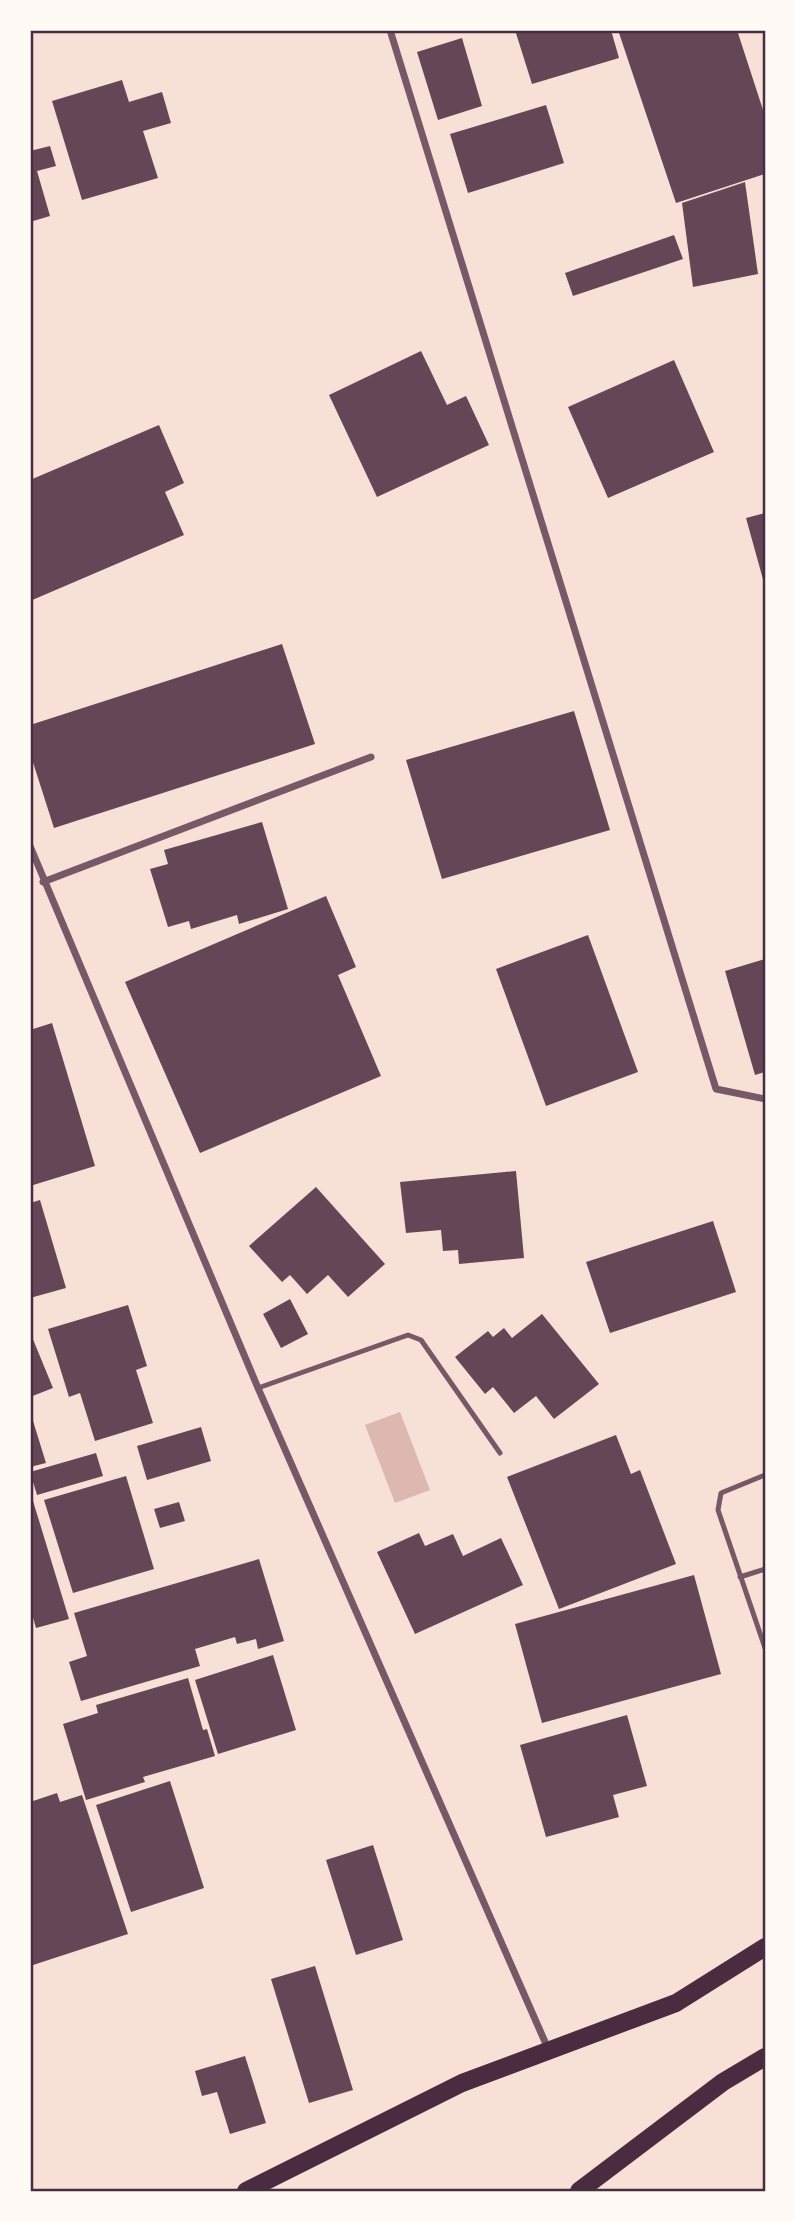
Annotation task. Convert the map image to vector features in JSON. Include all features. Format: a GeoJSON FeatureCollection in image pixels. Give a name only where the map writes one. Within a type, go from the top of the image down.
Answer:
{"type":"FeatureCollection","features":[{"type":"Feature","properties":{"kind":"main road"},"geometry":{"type":"LineString","coordinates":[[246,2191],[462,2083],[676,2003],[765,1947]]}},
{"type":"Feature","properties":{"kind":"main road"},"geometry":{"type":"LineString","coordinates":[[579,2191],[723,2082],[765,2057]]}},
{"type":"Feature","properties":{"kind":"street"},"geometry":{"type":"LineString","coordinates":[[390,30],[716,1089],[765,1099]]}},
{"type":"Feature","properties":{"kind":"street"},"geometry":{"type":"LineString","coordinates":[[43,882],[371,757]]}},
{"type":"Feature","properties":{"kind":"street"},"geometry":{"type":"LineString","coordinates":[[30,846],[258,1388],[550,2051]]}},
{"type":"Feature","properties":{"kind":"lane"},"geometry":{"type":"LineString","coordinates":[[258,1388],[408,1335],[421,1340],[500,1453]]}},
{"type":"Feature","properties":{"kind":"lane"},"geometry":{"type":"LineString","coordinates":[[765,1475],[722,1493],[718,1510],[765,1648]]}},
{"type":"Feature","properties":{"kind":"lane"},"geometry":{"type":"LineString","coordinates":[[740,1577],[765,1569]]}},
{"type":"Feature","properties":{"kind":"shaded area"},"geometry":{"type":"Polygon","coordinates":[[[400,1412],[430,1490],[395,1503],[365,1425],[400,1412]]]}},
{"type":"Feature","properties":{"kind":"building"},"geometry":{"type":"Polygon","coordinates":[[[515,30],[611,30],[619,58],[532,84],[515,30]]]}},
{"type":"Feature","properties":{"kind":"building"},"geometry":{"type":"Polygon","coordinates":[[[618,30],[737,30],[765,116],[765,174],[676,203],[618,30]]]}},
{"type":"Feature","properties":{"kind":"building"},"geometry":{"type":"Polygon","coordinates":[[[462,38],[482,106],[438,120],[417,52],[462,38]]]}},
{"type":"Feature","properties":{"kind":"building"},"geometry":{"type":"Polygon","coordinates":[[[122,80],[129,102],[162,92],[171,123],[143,131],[158,178],[82,200],[52,101],[122,80]]]}},
{"type":"Feature","properties":{"kind":"building"},"geometry":{"type":"Polygon","coordinates":[[[546,105],[564,163],[468,193],[450,134],[546,105]]]}},
{"type":"Feature","properties":{"kind":"building"},"geometry":{"type":"Polygon","coordinates":[[[50,146],[56,166],[37,171],[50,216],[30,222],[30,151],[50,146]]]}},
{"type":"Feature","properties":{"kind":"building"},"geometry":{"type":"Polygon","coordinates":[[[745,182],[758,274],[693,287],[682,203],[745,182]]]}},
{"type":"Feature","properties":{"kind":"building"},"geometry":{"type":"Polygon","coordinates":[[[674,235],[683,259],[573,296],[565,273],[674,235]]]}},
{"type":"Feature","properties":{"kind":"building"},"geometry":{"type":"Polygon","coordinates":[[[421,351],[447,405],[466,396],[489,445],[377,497],[329,395],[421,351]]]}},
{"type":"Feature","properties":{"kind":"building"},"geometry":{"type":"Polygon","coordinates":[[[674,360],[714,452],[608,498],[568,407],[674,360]]]}},
{"type":"Feature","properties":{"kind":"building"},"geometry":{"type":"Polygon","coordinates":[[[159,425],[184,483],[165,492],[184,535],[30,601],[30,480],[159,425]]]}},
{"type":"Feature","properties":{"kind":"building"},"geometry":{"type":"Polygon","coordinates":[[[765,513],[765,582],[764,583],[746,518],[765,513]]]}},
{"type":"Feature","properties":{"kind":"building"},"geometry":{"type":"Polygon","coordinates":[[[282,644],[315,744],[54,828],[30,753],[30,725],[282,644]]]}},
{"type":"Feature","properties":{"kind":"building"},"geometry":{"type":"Polygon","coordinates":[[[574,711],[610,830],[442,879],[406,760],[574,711]]]}},
{"type":"Feature","properties":{"kind":"building"},"geometry":{"type":"Polygon","coordinates":[[[262,822],[288,909],[239,924],[237,915],[191,929],[189,921],[168,927],[150,869],[168,864],[164,850],[262,822]]]}},
{"type":"Feature","properties":{"kind":"building"},"geometry":{"type":"Polygon","coordinates":[[[326,896],[356,967],[338,975],[381,1076],[200,1153],[125,982],[326,896]]]}},
{"type":"Feature","properties":{"kind":"building"},"geometry":{"type":"Polygon","coordinates":[[[588,935],[638,1072],[546,1106],[496,969],[588,935]]]}},
{"type":"Feature","properties":{"kind":"building"},"geometry":{"type":"Polygon","coordinates":[[[765,959],[765,1072],[755,1075],[725,971],[765,959]]]}},
{"type":"Feature","properties":{"kind":"building"},"geometry":{"type":"Polygon","coordinates":[[[52,1023],[95,1166],[30,1186],[30,1030],[52,1023]]]}},
{"type":"Feature","properties":{"kind":"building"},"geometry":{"type":"Polygon","coordinates":[[[516,1171],[524,1258],[459,1264],[458,1250],[443,1251],[441,1230],[406,1233],[400,1182],[516,1171]]]}},
{"type":"Feature","properties":{"kind":"building"},"geometry":{"type":"Polygon","coordinates":[[[316,1187],[385,1264],[348,1297],[328,1275],[307,1294],[290,1275],[282,1282],[249,1246],[316,1187]]]}},
{"type":"Feature","properties":{"kind":"building"},"geometry":{"type":"Polygon","coordinates":[[[40,1200],[66,1288],[30,1298],[30,1203],[40,1200]]]}},
{"type":"Feature","properties":{"kind":"building"},"geometry":{"type":"Polygon","coordinates":[[[713,1221],[736,1292],[610,1333],[586,1262],[713,1221]]]}},
{"type":"Feature","properties":{"kind":"building"},"geometry":{"type":"Polygon","coordinates":[[[290,1299],[308,1334],[281,1348],[263,1314],[290,1299]]]}},
{"type":"Feature","properties":{"kind":"building"},"geometry":{"type":"Polygon","coordinates":[[[128,1305],[147,1366],[136,1370],[153,1423],[95,1441],[80,1393],[69,1397],[48,1329],[128,1305]]]}},
{"type":"Feature","properties":{"kind":"building"},"geometry":{"type":"Polygon","coordinates":[[[542,1314],[599,1384],[554,1419],[536,1396],[514,1413],[493,1387],[485,1394],[455,1357],[488,1331],[493,1337],[504,1328],[512,1338],[542,1314]]]}},
{"type":"Feature","properties":{"kind":"building"},"geometry":{"type":"Polygon","coordinates":[[[30,1332],[53,1388],[30,1397],[30,1332]]]}},
{"type":"Feature","properties":{"kind":"building"},"geometry":{"type":"Polygon","coordinates":[[[30,1411],[46,1463],[30,1467],[30,1411]]]}},
{"type":"Feature","properties":{"kind":"building"},"geometry":{"type":"Polygon","coordinates":[[[201,1427],[211,1461],[147,1480],[137,1446],[201,1427]]]}},
{"type":"Feature","properties":{"kind":"building"},"geometry":{"type":"Polygon","coordinates":[[[616,1435],[631,1474],[640,1470],[676,1564],[559,1609],[507,1477],[616,1435]]]}},
{"type":"Feature","properties":{"kind":"building"},"geometry":{"type":"Polygon","coordinates":[[[96,1453],[103,1476],[37,1495],[30,1472],[96,1453]]]}},
{"type":"Feature","properties":{"kind":"building"},"geometry":{"type":"Polygon","coordinates":[[[126,1476],[154,1569],[73,1593],[44,1500],[126,1476]]]}},
{"type":"Feature","properties":{"kind":"building"},"geometry":{"type":"Polygon","coordinates":[[[30,1491],[69,1619],[36,1628],[30,1607],[30,1491]]]}},
{"type":"Feature","properties":{"kind":"building"},"geometry":{"type":"Polygon","coordinates":[[[179,1502],[185,1521],[160,1528],[154,1509],[179,1502]]]}},
{"type":"Feature","properties":{"kind":"building"},"geometry":{"type":"Polygon","coordinates":[[[419,1533],[425,1546],[453,1534],[463,1556],[501,1538],[523,1585],[415,1634],[377,1552],[419,1533]]]}},
{"type":"Feature","properties":{"kind":"building"},"geometry":{"type":"Polygon","coordinates":[[[259,1559],[284,1641],[258,1649],[256,1639],[237,1644],[235,1637],[195,1649],[200,1666],[81,1701],[69,1662],[87,1656],[74,1613],[259,1559]]]}},
{"type":"Feature","properties":{"kind":"building"},"geometry":{"type":"Polygon","coordinates":[[[694,1575],[721,1674],[542,1723],[515,1624],[694,1575]]]}},
{"type":"Feature","properties":{"kind":"building"},"geometry":{"type":"Polygon","coordinates":[[[273,1655],[296,1730],[218,1754],[195,1680],[273,1655]]]}},
{"type":"Feature","properties":{"kind":"building"},"geometry":{"type":"Polygon","coordinates":[[[188,1678],[203,1730],[207,1729],[215,1756],[143,1777],[145,1782],[86,1800],[63,1724],[98,1713],[96,1705],[188,1678]]]}},
{"type":"Feature","properties":{"kind":"building"},"geometry":{"type":"Polygon","coordinates":[[[627,1715],[647,1786],[613,1795],[619,1817],[546,1837],[520,1745],[627,1715]]]}},
{"type":"Feature","properties":{"kind":"building"},"geometry":{"type":"Polygon","coordinates":[[[170,1781],[204,1888],[131,1912],[96,1805],[170,1781]]]}},
{"type":"Feature","properties":{"kind":"building"},"geometry":{"type":"Polygon","coordinates":[[[57,1793],[60,1802],[82,1795],[128,1934],[30,1966],[30,1802],[57,1793]]]}},
{"type":"Feature","properties":{"kind":"building"},"geometry":{"type":"Polygon","coordinates":[[[373,1845],[403,1940],[356,1955],[326,1860],[373,1845]]]}},
{"type":"Feature","properties":{"kind":"building"},"geometry":{"type":"Polygon","coordinates":[[[315,1966],[353,2090],[309,2103],[271,1979],[315,1966]]]}},
{"type":"Feature","properties":{"kind":"building"},"geometry":{"type":"Polygon","coordinates":[[[245,2056],[266,2123],[230,2134],[217,2092],[202,2096],[195,2071],[245,2056]]]}}]}
